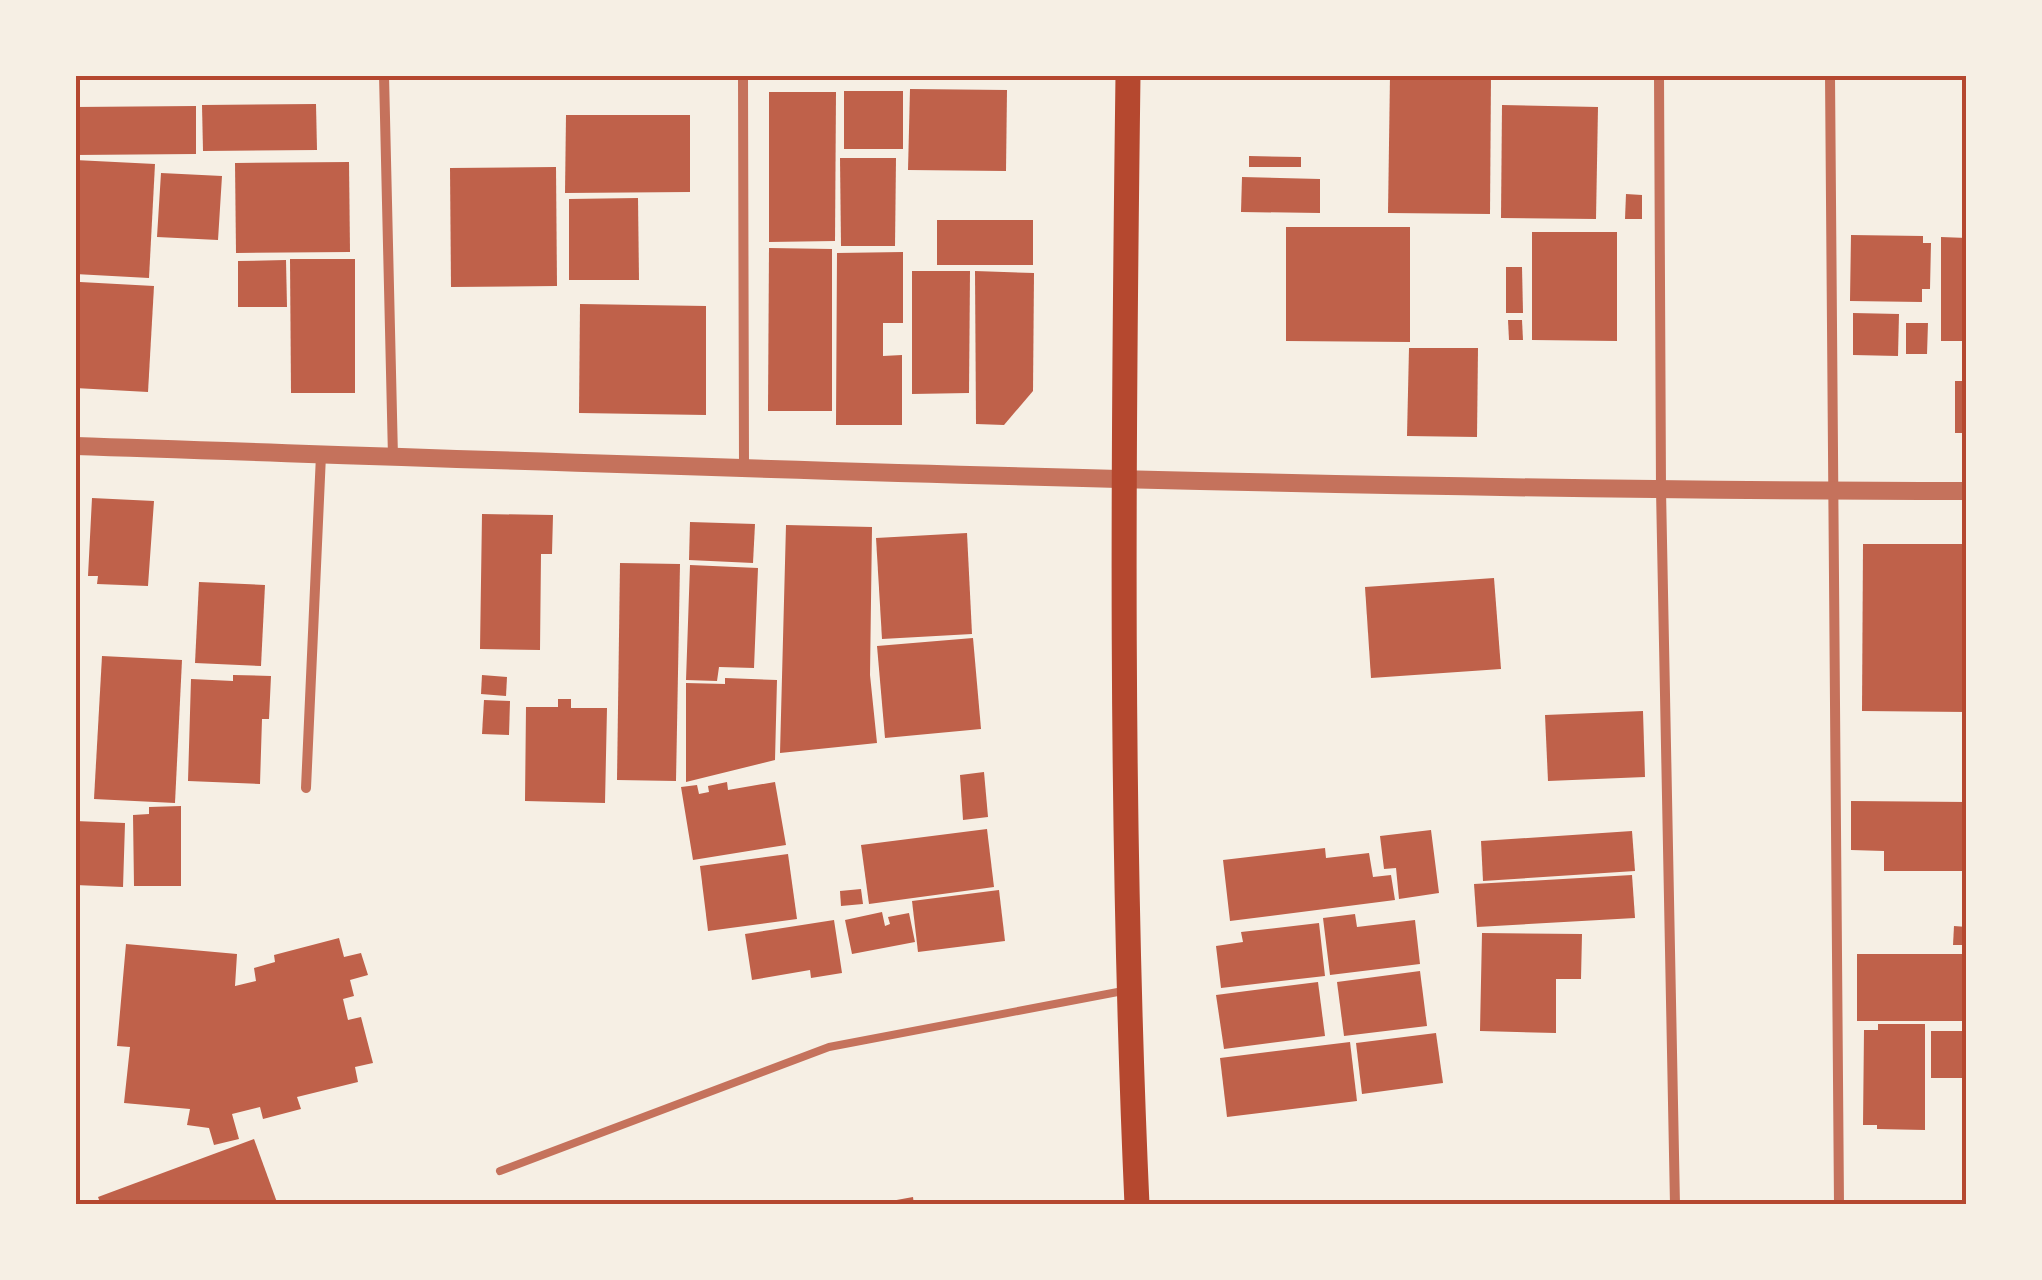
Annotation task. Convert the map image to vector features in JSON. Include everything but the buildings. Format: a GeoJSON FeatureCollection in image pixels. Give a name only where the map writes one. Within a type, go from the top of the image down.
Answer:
{"type":"FeatureCollection","features":[{"type":"Feature","properties":{"kind":"main road"},"geometry":{"type":"LineString","coordinates":[[1128,75],[1122,480],[1128,990],[1138,1205]]}},
{"type":"Feature","properties":{"kind":"street"},"geometry":{"type":"LineString","coordinates":[[384,75],[394,458]]}},
{"type":"Feature","properties":{"kind":"street"},"geometry":{"type":"LineString","coordinates":[[743,75],[744,467]]}},
{"type":"Feature","properties":{"kind":"street"},"geometry":{"type":"LineString","coordinates":[[1659,75],[1674,1205]]}},
{"type":"Feature","properties":{"kind":"street"},"geometry":{"type":"LineString","coordinates":[[1830,75],[1839,1205]]}},
{"type":"Feature","properties":{"kind":"street"},"geometry":{"type":"LineString","coordinates":[[75,446],[1122,480],[1967,491]]}},
{"type":"Feature","properties":{"kind":"street"},"geometry":{"type":"LineString","coordinates":[[306,788],[320,455]]}},
{"type":"Feature","properties":{"kind":"lane"},"geometry":{"type":"LineString","coordinates":[[500,1171],[829,1047],[1128,990]]}}]}
